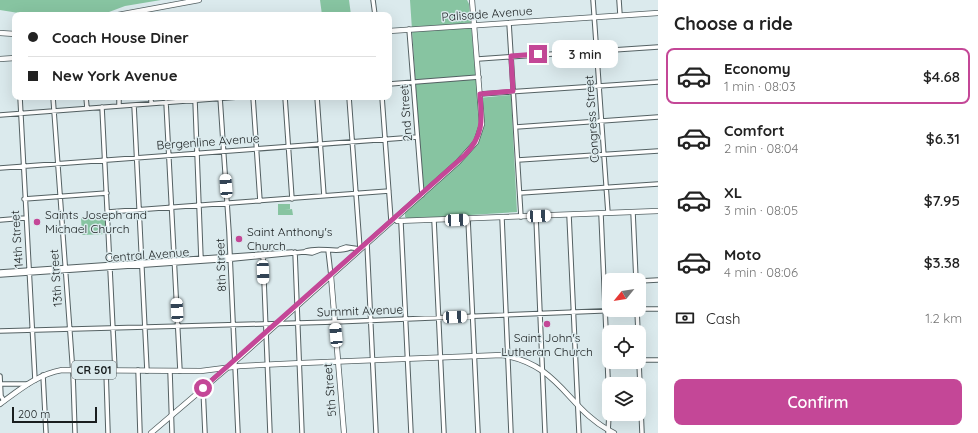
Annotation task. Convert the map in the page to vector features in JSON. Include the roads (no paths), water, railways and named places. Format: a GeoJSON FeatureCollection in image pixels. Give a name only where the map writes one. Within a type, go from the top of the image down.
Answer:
{"type":"FeatureCollection","features":[{"type":"Feature","properties":{"kind":"main road"},"geometry":{"type":"LineString","coordinates":[[128,12],[199,0]]}},
{"type":"Feature","properties":{"kind":"main road"},"geometry":{"type":"LineString","coordinates":[[151,433],[227,368],[235,364],[266,333],[360,249],[396,222],[402,211],[422,195],[465,155],[476,142],[482,124],[478,59],[472,0]]}},
{"type":"Feature","properties":{"kind":"main road","name":"Palisade Avenue"},"geometry":{"type":"LineString","coordinates":[[392,31],[658,13]]}},
{"type":"Feature","properties":{"kind":"main road"},"geometry":{"type":"LineString","coordinates":[[0,33],[12,34]]}},
{"type":"Feature","properties":{"kind":"main road"},"geometry":{"type":"LineString","coordinates":[[0,59],[12,58]]}},
{"type":"Feature","properties":{"kind":"main road"},"geometry":{"type":"LineString","coordinates":[[402,211],[407,220]]}},
{"type":"Feature","properties":{"kind":"main road"},"geometry":{"type":"LineString","coordinates":[[396,222],[658,212]]}},
{"type":"Feature","properties":{"kind":"main road"},"geometry":{"type":"LineString","coordinates":[[396,222],[407,220],[413,221]]}},
{"type":"Feature","properties":{"kind":"main road","name":"5th Street"},"geometry":{"type":"LineString","coordinates":[[331,276],[344,433]]}},
{"type":"Feature","properties":{"kind":"main road"},"geometry":{"type":"LineString","coordinates":[[235,364],[508,356],[526,361],[553,378],[593,421],[610,432]]}},
{"type":"Feature","properties":{"kind":"main road","name":"CR 501"},"geometry":{"type":"LineString","coordinates":[[2,403],[34,380],[57,371],[72,369],[180,371],[227,368]]}},
{"type":"Feature","properties":{"kind":"street"},"geometry":{"type":"LineString","coordinates":[[373,0],[374,12]]}},
{"type":"Feature","properties":{"kind":"street","name":"Congress Street"},"geometry":{"type":"LineString","coordinates":[[593,0],[608,213]]}},
{"type":"Feature","properties":{"kind":"street"},"geometry":{"type":"LineString","coordinates":[[618,0],[620,15]]}},
{"type":"Feature","properties":{"kind":"street"},"geometry":{"type":"LineString","coordinates":[[509,22],[521,217]]}},
{"type":"Feature","properties":{"kind":"street","name":"2nd Street"},"geometry":{"type":"LineString","coordinates":[[409,29],[422,195]]}},
{"type":"Feature","properties":{"kind":"street"},"geometry":{"type":"LineString","coordinates":[[478,59],[658,47]]}},
{"type":"Feature","properties":{"kind":"street"},"geometry":{"type":"LineString","coordinates":[[392,84],[479,77]]}},
{"type":"Feature","properties":{"kind":"street"},"geometry":{"type":"LineString","coordinates":[[480,94],[658,82]]}},
{"type":"Feature","properties":{"kind":"street","name":"14th Street"},"geometry":{"type":"LineString","coordinates":[[20,100],[34,380]]}},
{"type":"Feature","properties":{"kind":"street","name":"13th Street"},"geometry":{"type":"LineString","coordinates":[[53,100],[75,433]]}},
{"type":"Feature","properties":{"kind":"street"},"geometry":{"type":"LineString","coordinates":[[86,100],[87,108]]}},
{"type":"Feature","properties":{"kind":"street"},"geometry":{"type":"LineString","coordinates":[[119,100],[119,106]]}},
{"type":"Feature","properties":{"kind":"street"},"geometry":{"type":"LineString","coordinates":[[0,115],[134,105],[177,100]]}},
{"type":"Feature","properties":{"kind":"street"},"geometry":{"type":"LineString","coordinates":[[195,100],[201,259]]}},
{"type":"Feature","properties":{"kind":"street","name":"8th Street"},"geometry":{"type":"LineString","coordinates":[[220,100],[230,257],[238,433]]}},
{"type":"Feature","properties":{"kind":"street"},"geometry":{"type":"LineString","coordinates":[[253,100],[260,201]]}},
{"type":"Feature","properties":{"kind":"street"},"geometry":{"type":"LineString","coordinates":[[285,100],[292,199]]}},
{"type":"Feature","properties":{"kind":"street"},"geometry":{"type":"LineString","coordinates":[[317,100],[324,196]]}},
{"type":"Feature","properties":{"kind":"street"},"geometry":{"type":"LineString","coordinates":[[349,100],[360,249]]}},
{"type":"Feature","properties":{"kind":"street"},"geometry":{"type":"LineString","coordinates":[[382,100],[389,191],[396,222],[405,319],[411,433]]}},
{"type":"Feature","properties":{"kind":"street"},"geometry":{"type":"LineString","coordinates":[[166,102],[180,371]]}},
{"type":"Feature","properties":{"kind":"street"},"geometry":{"type":"LineString","coordinates":[[134,105],[147,370]]}},
{"type":"Feature","properties":{"kind":"street"},"geometry":{"type":"LineString","coordinates":[[102,107],[115,370]]}},
{"type":"Feature","properties":{"kind":"street"},"geometry":{"type":"LineString","coordinates":[[516,126],[658,117]]}},
{"type":"Feature","properties":{"kind":"street","name":"Bergenline Avenue"},"geometry":{"type":"LineString","coordinates":[[0,168],[417,137]]}},
{"type":"Feature","properties":{"kind":"street"},"geometry":{"type":"LineString","coordinates":[[518,160],[658,150]]}},
{"type":"Feature","properties":{"kind":"street"},"geometry":{"type":"LineString","coordinates":[[520,193],[658,184]]}},
{"type":"Feature","properties":{"kind":"street"},"geometry":{"type":"LineString","coordinates":[[108,212],[389,191]]}},
{"type":"Feature","properties":{"kind":"street"},"geometry":{"type":"LineString","coordinates":[[24,199],[106,193]]}},
{"type":"Feature","properties":{"kind":"street"},"geometry":{"type":"LineString","coordinates":[[633,212],[636,273]]}},
{"type":"Feature","properties":{"kind":"street"},"geometry":{"type":"LineString","coordinates":[[601,214],[604,273]]}},
{"type":"Feature","properties":{"kind":"street"},"geometry":{"type":"LineString","coordinates":[[569,215],[579,433]]}},
{"type":"Feature","properties":{"kind":"street"},"geometry":{"type":"LineString","coordinates":[[536,217],[545,433]]}},
{"type":"Feature","properties":{"kind":"street"},"geometry":{"type":"LineString","coordinates":[[0,220],[25,218]]}},
{"type":"Feature","properties":{"kind":"street"},"geometry":{"type":"LineString","coordinates":[[502,218],[511,433]]}},
{"type":"Feature","properties":{"kind":"street"},"geometry":{"type":"LineString","coordinates":[[468,219],[478,433]]}},
{"type":"Feature","properties":{"kind":"street"},"geometry":{"type":"LineString","coordinates":[[434,220],[444,433]]}},
{"type":"Feature","properties":{"kind":"street"},"geometry":{"type":"LineString","coordinates":[[367,243],[376,433]]}},
{"type":"Feature","properties":{"kind":"street","name":"Central Avenue"},"geometry":{"type":"LineString","coordinates":[[0,274],[295,252],[312,249],[328,250],[346,247],[360,249]]}},
{"type":"Feature","properties":{"kind":"street","name":"5th Street"},"geometry":{"type":"LineString","coordinates":[[328,250],[331,276]]}},
{"type":"Feature","properties":{"kind":"street"},"geometry":{"type":"LineString","coordinates":[[295,252],[302,433]]}},
{"type":"Feature","properties":{"kind":"street"},"geometry":{"type":"LineString","coordinates":[[263,254],[270,433]]}},
{"type":"Feature","properties":{"kind":"street"},"geometry":{"type":"LineString","coordinates":[[646,281],[658,280]]}},
{"type":"Feature","properties":{"kind":"street"},"geometry":{"type":"LineString","coordinates":[[646,310],[658,309]]}},
{"type":"Feature","properties":{"kind":"street","name":"Summit Avenue"},"geometry":{"type":"LineString","coordinates":[[0,331],[334,322],[602,311]]}},
{"type":"Feature","properties":{"kind":"street"},"geometry":{"type":"LineString","coordinates":[[646,361],[658,360]]}},
{"type":"Feature","properties":{"kind":"street"},"geometry":{"type":"LineString","coordinates":[[639,369],[642,433]]}},
{"type":"Feature","properties":{"kind":"street"},"geometry":{"type":"LineString","coordinates":[[106,370],[108,433]]}},
{"type":"Feature","properties":{"kind":"street"},"geometry":{"type":"LineString","coordinates":[[138,370],[140,433]]}},
{"type":"Feature","properties":{"kind":"street"},"geometry":{"type":"LineString","coordinates":[[170,371],[172,433]]}},
{"type":"Feature","properties":{"kind":"street"},"geometry":{"type":"LineString","coordinates":[[0,376],[2,403]]}},
{"type":"Feature","properties":{"kind":"street"},"geometry":{"type":"LineString","coordinates":[[43,376],[46,433]]}},
{"type":"Feature","properties":{"kind":"street"},"geometry":{"type":"LineString","coordinates":[[0,384],[29,384]]}},
{"type":"Feature","properties":{"kind":"street"},"geometry":{"type":"LineString","coordinates":[[203,388],[205,433]]}},
{"type":"Feature","properties":{"kind":"street"},"geometry":{"type":"LineString","coordinates":[[610,421],[610,432]]}},
{"type":"Feature","properties":{"kind":"place","name":"Saints Joseph and Michael Church"},"geometry":{"type":"Point","coordinates":[37,222]}},
{"type":"Feature","properties":{"kind":"place","name":"Saint Anthony's Church"},"geometry":{"type":"Point","coordinates":[239,239]}},
{"type":"Feature","properties":{"kind":"place","name":"Saint John's Lutheran Church"},"geometry":{"type":"Point","coordinates":[547,324]}}]}
